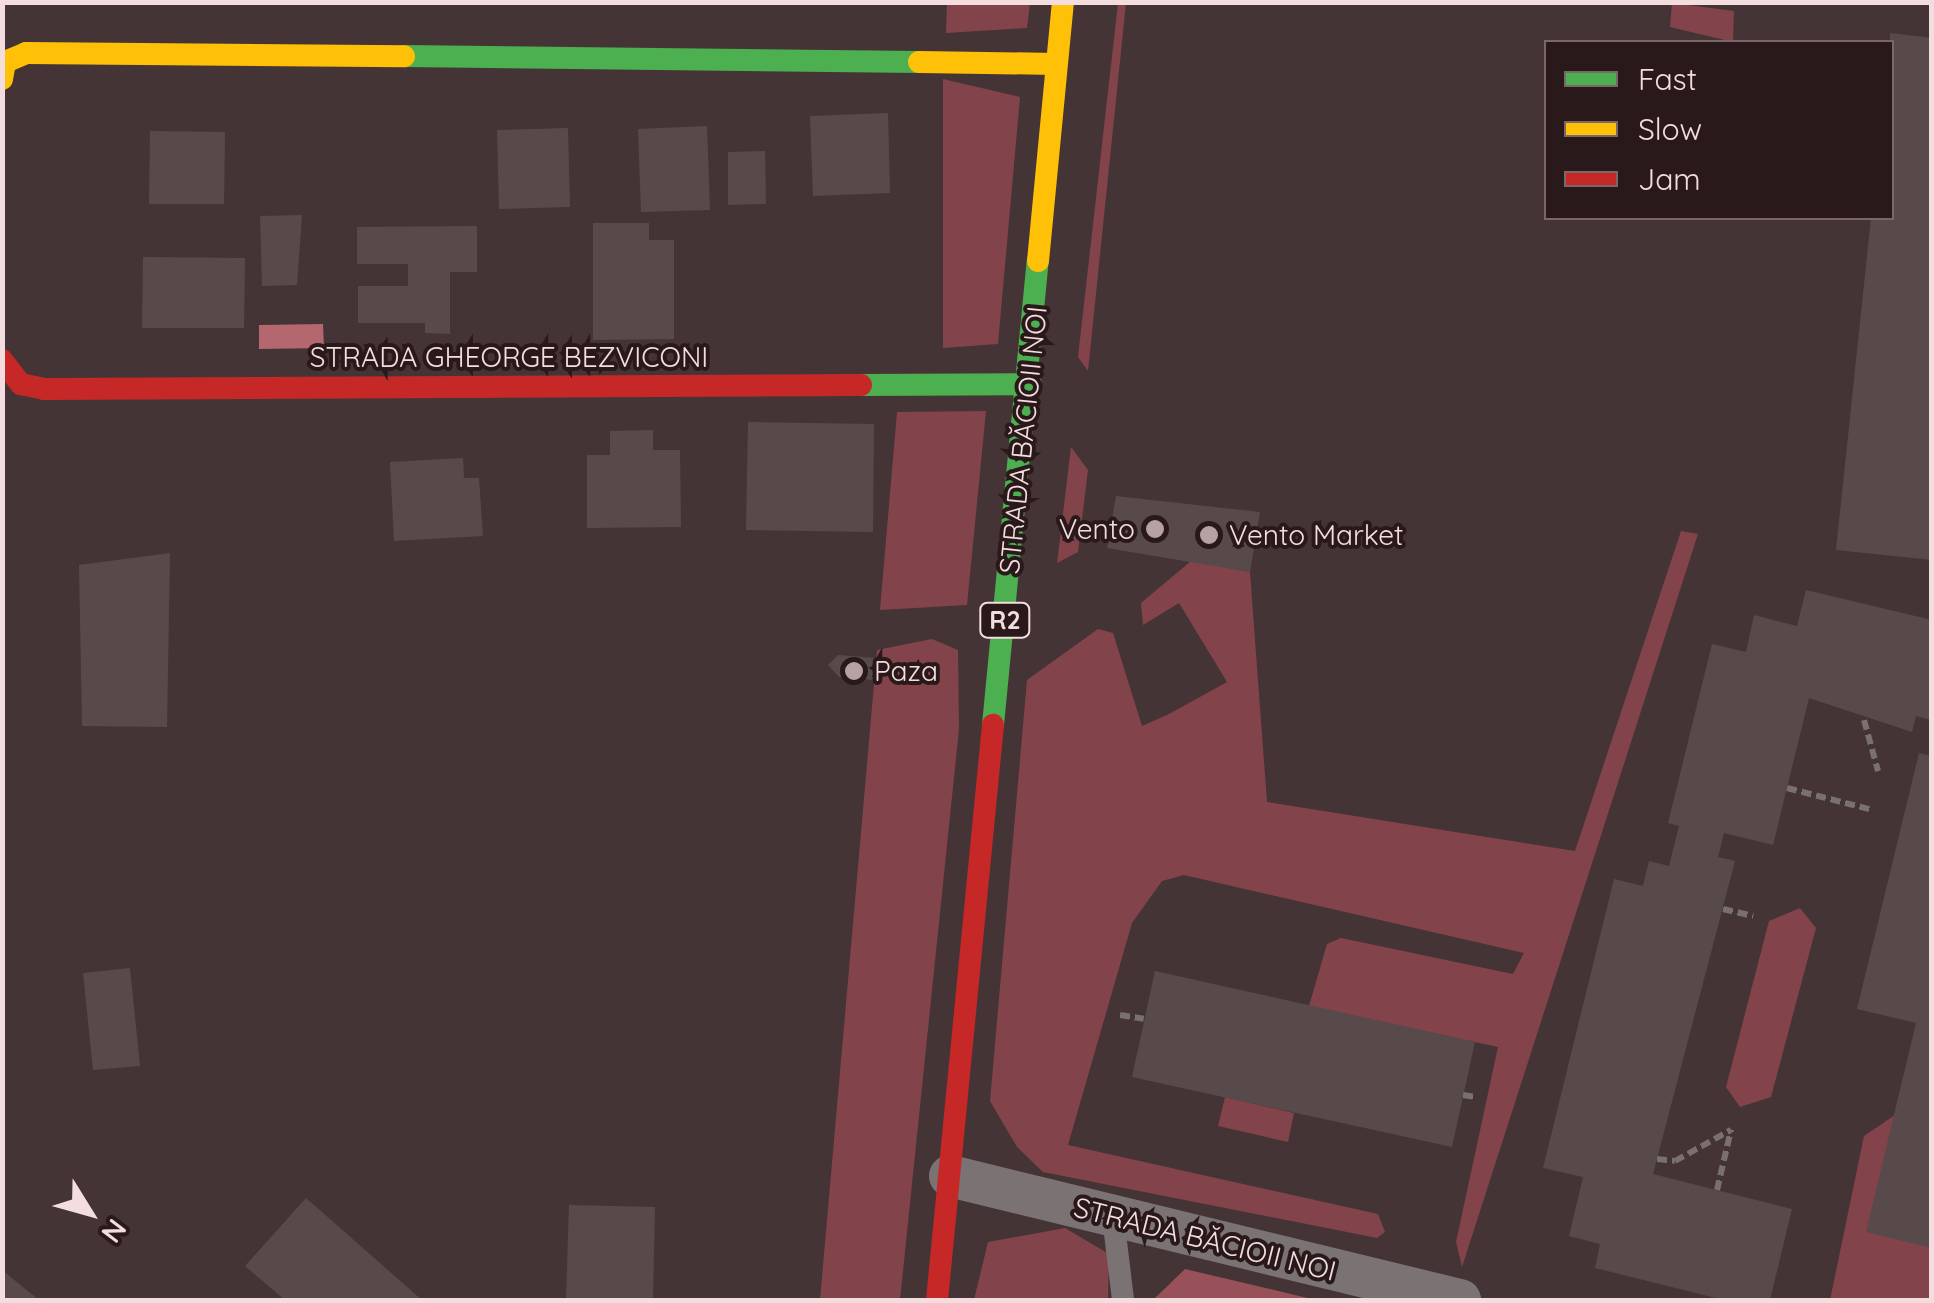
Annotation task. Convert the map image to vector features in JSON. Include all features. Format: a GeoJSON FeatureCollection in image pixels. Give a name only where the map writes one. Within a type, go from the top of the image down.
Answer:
{"type":"FeatureCollection","features":[{"type":"Feature","properties":{"kind":"street","name":"STRADA BĂCIOII NOI"},"geometry":{"type":"LineString","coordinates":[[937,1300],[1030,384],[1063,2]]}},
{"type":"Feature","properties":{"kind":"street"},"geometry":{"type":"LineString","coordinates":[[2,79],[5,62],[26,54],[82,52],[1056,64]]}},
{"type":"Feature","properties":{"kind":"street","name":"STRADA GHEORGE BEZVICONI"},"geometry":{"type":"LineString","coordinates":[[2,360],[21,384],[44,389],[1030,384]]}},
{"type":"Feature","properties":{"kind":"street","name":"STRADA BĂCIOII NOI"},"geometry":{"type":"LineString","coordinates":[[950,1176],[1460,1300]]}},
{"type":"Feature","properties":{"kind":"lane"},"geometry":{"type":"LineString","coordinates":[[1113,1216],[1123,1300]]}},
{"type":"Feature","properties":{"kind":"path"},"geometry":{"type":"LineString","coordinates":[[1864,720],[1878,771]]}},
{"type":"Feature","properties":{"kind":"path"},"geometry":{"type":"LineString","coordinates":[[1787,788],[1869,808]]}},
{"type":"Feature","properties":{"kind":"path"},"geometry":{"type":"LineString","coordinates":[[1723,909],[1752,916]]}},
{"type":"Feature","properties":{"kind":"path"},"geometry":{"type":"LineString","coordinates":[[1120,1015],[1144,1019]]}},
{"type":"Feature","properties":{"kind":"path"},"geometry":{"type":"LineString","coordinates":[[1463,1095],[1476,1097]]}},
{"type":"Feature","properties":{"kind":"path"},"geometry":{"type":"LineString","coordinates":[[1657,1159],[1676,1162],[1731,1130],[1717,1190]]}},
{"type":"Feature","properties":{"kind":"shaded area"},"geometry":{"type":"Polygon","coordinates":[[[947,3],[1030,3],[1027,28],[946,33],[947,3]]]}},
{"type":"Feature","properties":{"kind":"shaded area"},"geometry":{"type":"Polygon","coordinates":[[[1118,3],[1126,3],[1088,371],[1078,357],[1118,3]]]}},
{"type":"Feature","properties":{"kind":"shaded area"},"geometry":{"type":"Polygon","coordinates":[[[1672,3],[1734,11],[1733,40],[1670,27],[1672,3]]]}},
{"type":"Feature","properties":{"kind":"shaded area"},"geometry":{"type":"Polygon","coordinates":[[[943,79],[1020,97],[998,344],[943,348],[943,79]]]}},
{"type":"Feature","properties":{"kind":"shaded area"},"geometry":{"type":"Polygon","coordinates":[[[323,324],[324,348],[259,349],[259,325],[323,324]]]}},
{"type":"Feature","properties":{"kind":"shaded area"},"geometry":{"type":"Polygon","coordinates":[[[986,411],[967,605],[880,610],[897,412],[986,411]]]}},
{"type":"Feature","properties":{"kind":"shaded area"},"geometry":{"type":"Polygon","coordinates":[[[1071,447],[1088,470],[1078,552],[1057,563],[1071,447]]]}},
{"type":"Feature","properties":{"kind":"shaded area"},"geometry":{"type":"Polygon","coordinates":[[[1681,531],[1698,534],[1462,1267],[1456,1242],[1498,1047],[1309,1006],[1327,944],[1341,938],[1513,974],[1524,953],[1184,875],[1162,881],[1132,923],[1068,1145],[1378,1214],[1385,1232],[1377,1238],[1043,1172],[1017,1147],[990,1101],[1027,680],[1098,629],[1113,633],[1142,726],[1169,714],[1227,682],[1179,603],[1143,625],[1141,603],[1191,561],[1250,572],[1267,802],[1575,851],[1681,531]]]}},
{"type":"Feature","properties":{"kind":"shaded area"},"geometry":{"type":"Polygon","coordinates":[[[932,639],[958,650],[959,729],[900,1300],[820,1300],[877,650],[932,639]]]}},
{"type":"Feature","properties":{"kind":"shaded area"},"geometry":{"type":"Polygon","coordinates":[[[1800,908],[1816,928],[1771,1097],[1740,1107],[1726,1087],[1769,921],[1800,908]]]}},
{"type":"Feature","properties":{"kind":"shaded area"},"geometry":{"type":"Polygon","coordinates":[[[1225,1097],[1294,1113],[1288,1142],[1218,1126],[1225,1097]]]}},
{"type":"Feature","properties":{"kind":"shaded area"},"geometry":{"type":"Polygon","coordinates":[[[1895,1115],[1931,1248],[1931,1300],[1830,1300],[1864,1136],[1895,1115]]]}},
{"type":"Feature","properties":{"kind":"shaded area"},"geometry":{"type":"Polygon","coordinates":[[[1065,1228],[1109,1254],[1108,1300],[974,1300],[988,1242],[1065,1228]]]}},
{"type":"Feature","properties":{"kind":"shaded area"},"geometry":{"type":"Polygon","coordinates":[[[1185,1269],[1316,1300],[1153,1300],[1185,1269]]]}},
{"type":"Feature","properties":{"kind":"building"},"geometry":{"type":"Polygon","coordinates":[[[1890,33],[1932,38],[1932,560],[1836,550],[1871,220],[1894,220],[1894,40],[1890,40],[1890,33]]]}},
{"type":"Feature","properties":{"kind":"building"},"geometry":{"type":"Polygon","coordinates":[[[888,113],[890,193],[813,196],[810,116],[888,113]]]}},
{"type":"Feature","properties":{"kind":"building"},"geometry":{"type":"Polygon","coordinates":[[[707,126],[710,210],[641,212],[638,129],[707,126]]]}},
{"type":"Feature","properties":{"kind":"building"},"geometry":{"type":"Polygon","coordinates":[[[568,128],[570,207],[499,209],[497,130],[568,128]]]}},
{"type":"Feature","properties":{"kind":"building"},"geometry":{"type":"Polygon","coordinates":[[[150,131],[225,132],[224,204],[149,204],[150,131]]]}},
{"type":"Feature","properties":{"kind":"building"},"geometry":{"type":"Polygon","coordinates":[[[765,151],[766,204],[728,205],[728,152],[765,151]]]}},
{"type":"Feature","properties":{"kind":"building"},"geometry":{"type":"Polygon","coordinates":[[[302,215],[297,285],[262,286],[260,216],[302,215]]]}},
{"type":"Feature","properties":{"kind":"building"},"geometry":{"type":"Polygon","coordinates":[[[593,223],[649,223],[649,240],[674,240],[674,339],[593,340],[593,223]]]}},
{"type":"Feature","properties":{"kind":"building"},"geometry":{"type":"Polygon","coordinates":[[[477,226],[477,272],[450,272],[450,334],[425,333],[425,323],[358,323],[358,286],[408,286],[408,264],[357,264],[357,227],[477,226]]]}},
{"type":"Feature","properties":{"kind":"building"},"geometry":{"type":"Polygon","coordinates":[[[143,257],[245,258],[244,328],[142,328],[143,257]]]}},
{"type":"Feature","properties":{"kind":"building"},"geometry":{"type":"Polygon","coordinates":[[[748,422],[874,424],[873,532],[746,530],[748,422]]]}},
{"type":"Feature","properties":{"kind":"building"},"geometry":{"type":"Polygon","coordinates":[[[653,430],[653,450],[680,450],[681,527],[587,528],[587,455],[610,455],[610,431],[653,430]]]}},
{"type":"Feature","properties":{"kind":"building"},"geometry":{"type":"Polygon","coordinates":[[[463,458],[464,478],[479,478],[483,536],[394,541],[390,462],[463,458]]]}},
{"type":"Feature","properties":{"kind":"building"},"geometry":{"type":"Polygon","coordinates":[[[1116,496],[1260,512],[1250,572],[1107,548],[1116,496]]]}},
{"type":"Feature","properties":{"kind":"building"},"geometry":{"type":"Polygon","coordinates":[[[170,553],[167,727],[82,726],[79,565],[170,553]]]}},
{"type":"Feature","properties":{"kind":"building"},"geometry":{"type":"Polygon","coordinates":[[[1806,590],[1932,620],[1932,720],[1916,716],[1912,732],[1809,698],[1773,845],[1724,833],[1718,857],[1735,861],[1653,1174],[1792,1209],[1770,1300],[1724,1300],[1595,1268],[1600,1244],[1569,1236],[1583,1177],[1543,1168],[1614,879],[1643,886],[1649,861],[1669,866],[1679,826],[1668,823],[1712,644],[1746,652],[1754,615],[1797,626],[1806,590]]]}},
{"type":"Feature","properties":{"kind":"building","name":"Paza"},"geometry":{"type":"Polygon","coordinates":[[[838,655],[876,658],[874,680],[839,677],[828,665],[838,655]]]}},
{"type":"Feature","properties":{"kind":"building"},"geometry":{"type":"Polygon","coordinates":[[[1919,753],[1932,756],[1932,1248],[1866,1232],[1916,1023],[1857,1009],[1919,753]]]}},
{"type":"Feature","properties":{"kind":"building"},"geometry":{"type":"Polygon","coordinates":[[[130,968],[140,1066],[93,1070],[83,973],[130,968]]]}},
{"type":"Feature","properties":{"kind":"building"},"geometry":{"type":"Polygon","coordinates":[[[1155,971],[1475,1042],[1452,1147],[1132,1077],[1155,971]]]}},
{"type":"Feature","properties":{"kind":"building"},"geometry":{"type":"Polygon","coordinates":[[[306,1198],[422,1300],[285,1300],[245,1266],[306,1198]]]}},
{"type":"Feature","properties":{"kind":"building"},"geometry":{"type":"Polygon","coordinates":[[[569,1205],[655,1207],[653,1300],[566,1300],[569,1205]]]}},
{"type":"Feature","properties":{"kind":"building"},"geometry":{"type":"Polygon","coordinates":[[[2,1270],[39,1300],[2,1300],[2,1270]]]}},
{"type":"Feature","properties":{"kind":"traffic: fast"},"geometry":{"type":"LineString","coordinates":[[404,56],[919,62]]}},
{"type":"Feature","properties":{"kind":"traffic: fast"},"geometry":{"type":"LineString","coordinates":[[993,725],[1038,261]]}},
{"type":"Feature","properties":{"kind":"traffic: fast"},"geometry":{"type":"LineString","coordinates":[[861,385],[1031,384]]}},
{"type":"Feature","properties":{"kind":"traffic: slow"},"geometry":{"type":"LineString","coordinates":[[1038,261],[1063,2]]}},
{"type":"Feature","properties":{"kind":"traffic: slow"},"geometry":{"type":"LineString","coordinates":[[2,79],[5,62],[26,53],[404,56]]}},
{"type":"Feature","properties":{"kind":"traffic: slow"},"geometry":{"type":"LineString","coordinates":[[919,62],[1056,64]]}},
{"type":"Feature","properties":{"kind":"traffic: jam"},"geometry":{"type":"LineString","coordinates":[[2,360],[21,384],[44,389],[861,385]]}},
{"type":"Feature","properties":{"kind":"traffic: jam"},"geometry":{"type":"LineString","coordinates":[[937,1300],[993,725]]}},
{"type":"Feature","properties":{"kind":"place","name":"Vento"},"geometry":{"type":"Point","coordinates":[1155,529]}},
{"type":"Feature","properties":{"kind":"place","name":"Vento Market"},"geometry":{"type":"Point","coordinates":[1209,535]}},
{"type":"Feature","properties":{"kind":"place","name":"Paza"},"geometry":{"type":"Point","coordinates":[854,671]}}]}
